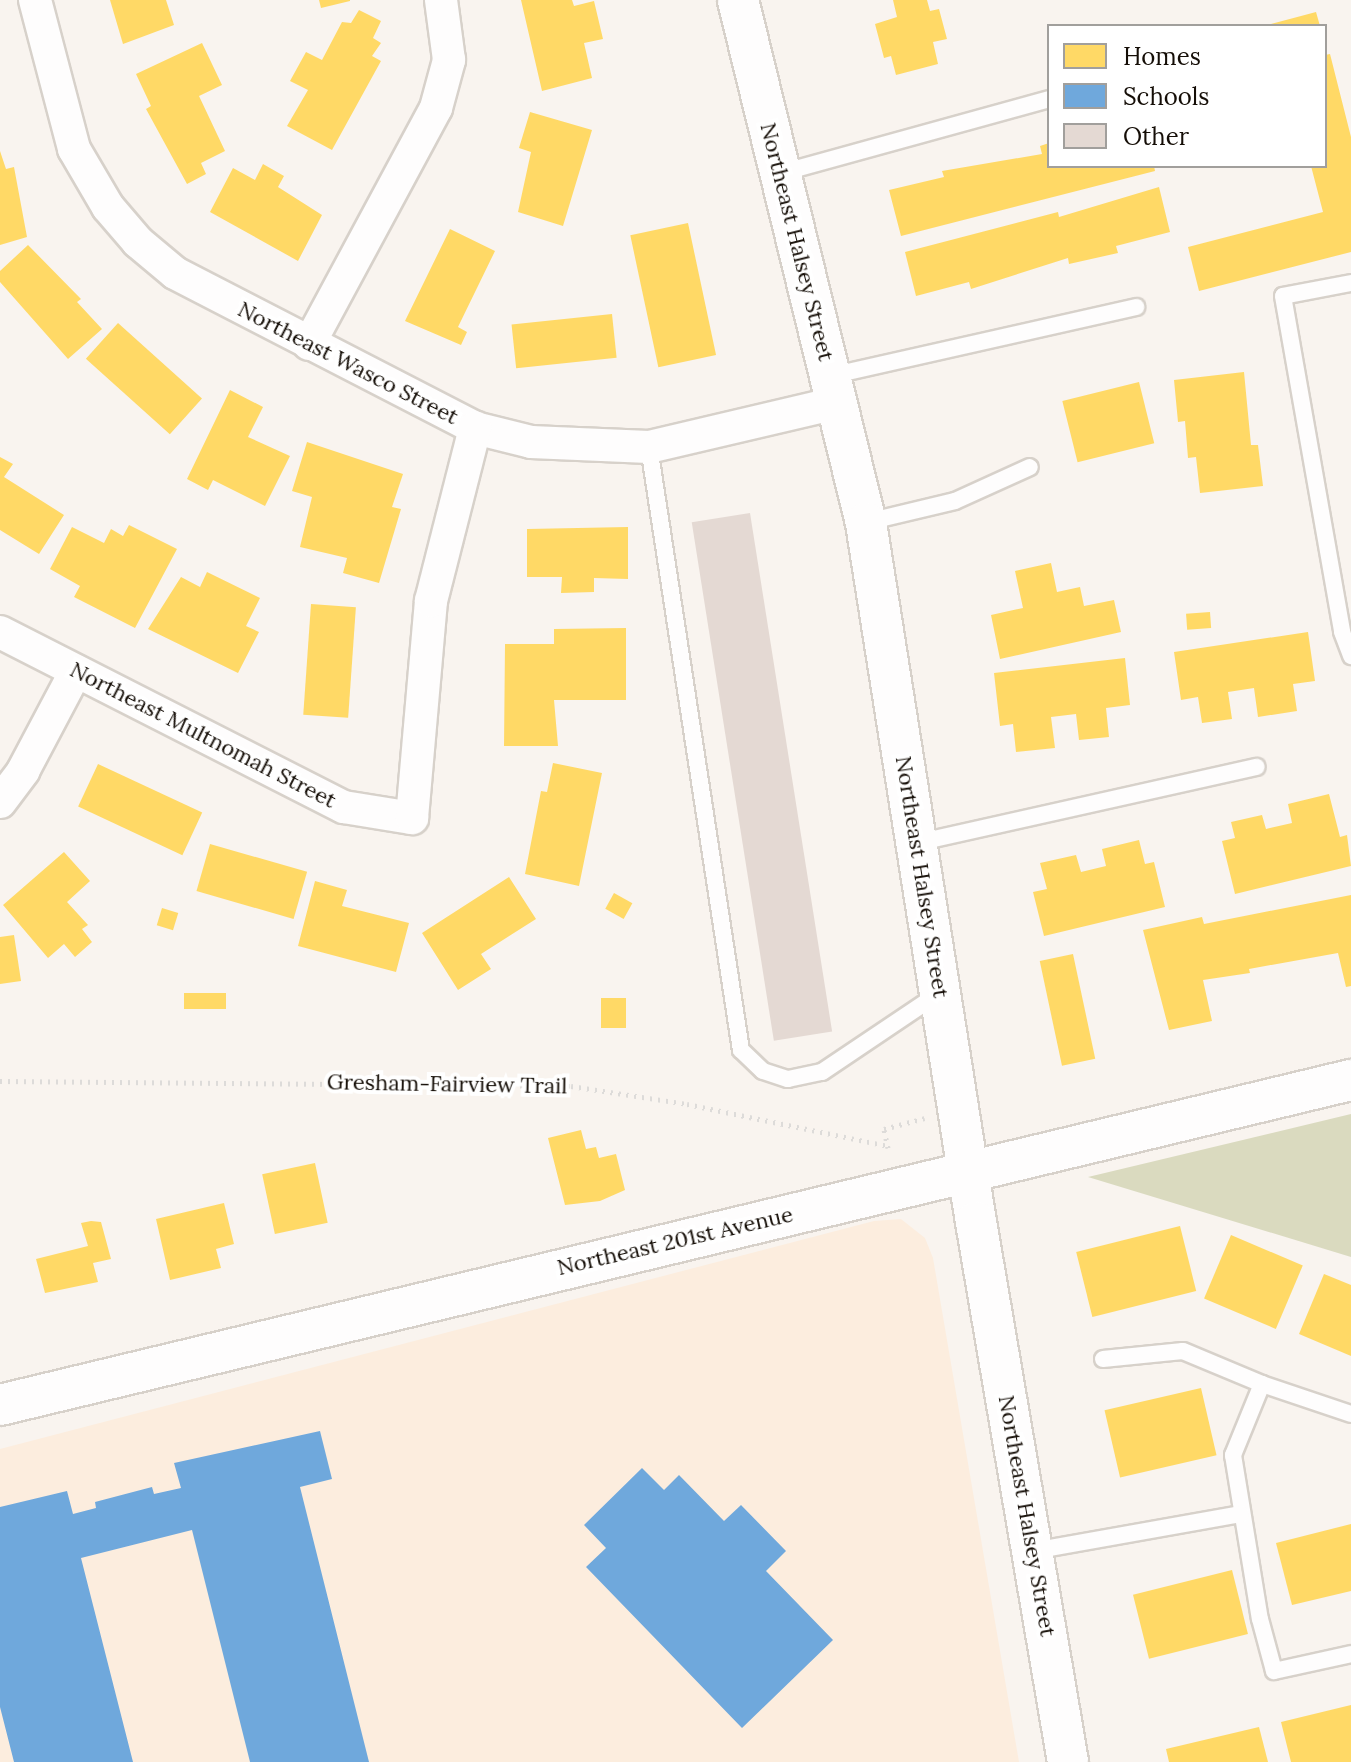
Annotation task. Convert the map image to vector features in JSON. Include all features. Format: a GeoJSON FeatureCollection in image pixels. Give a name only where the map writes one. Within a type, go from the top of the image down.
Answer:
{"type":"FeatureCollection","features":[{"type":"Feature","properties":{"kind":"street","name":"Northeast Wasco Street"},"geometry":{"type":"LineString","coordinates":[[35,0],[74,149],[108,207],[175,273],[475,428],[531,442],[649,447],[834,390]]}},
{"type":"Feature","properties":{"kind":"street"},"geometry":{"type":"LineString","coordinates":[[309,344],[436,108],[449,60],[441,0]]}},
{"type":"Feature","properties":{"kind":"street","name":"Northeast Halsey Street"},"geometry":{"type":"LineString","coordinates":[[738,0],[866,523],[958,1110],[1068,1762]]}},
{"type":"Feature","properties":{"kind":"street","name":"Northeast Multnomah Street"},"geometry":{"type":"LineString","coordinates":[[0,632],[344,807],[412,818],[424,642],[475,428]]}},
{"type":"Feature","properties":{"kind":"street"},"geometry":{"type":"LineString","coordinates":[[0,802],[23,771],[76,671]]}},
{"type":"Feature","properties":{"kind":"street","name":"Northeast 201st Avenue"},"geometry":{"type":"LineString","coordinates":[[0,1405],[1351,1080]]}},
{"type":"Feature","properties":{"kind":"lane"},"geometry":{"type":"LineString","coordinates":[[780,173],[1047,100]]}},
{"type":"Feature","properties":{"kind":"lane"},"geometry":{"type":"LineString","coordinates":[[1351,283],[1283,296],[1342,632],[1351,656]]}},
{"type":"Feature","properties":{"kind":"lane"},"geometry":{"type":"LineString","coordinates":[[834,390],[1136,307]]}},
{"type":"Feature","properties":{"kind":"lane"},"geometry":{"type":"LineString","coordinates":[[649,447],[741,1050],[763,1071],[788,1079],[822,1072],[940,993]]}},
{"type":"Feature","properties":{"kind":"lane"},"geometry":{"type":"LineString","coordinates":[[866,523],[955,501],[1030,467]]}},
{"type":"Feature","properties":{"kind":"lane"},"geometry":{"type":"LineString","coordinates":[[916,843],[1257,767]]}},
{"type":"Feature","properties":{"kind":"lane"},"geometry":{"type":"LineString","coordinates":[[1103,1359],[1183,1351],[1262,1384],[1351,1414]]}},
{"type":"Feature","properties":{"kind":"lane"},"geometry":{"type":"LineString","coordinates":[[1262,1384],[1233,1455],[1241,1514],[1274,1671],[1351,1654]]}},
{"type":"Feature","properties":{"kind":"lane"},"geometry":{"type":"LineString","coordinates":[[1033,1551],[1241,1514]]}},
{"type":"Feature","properties":{"kind":"path","name":"Gresham-Fairview Trail"},"geometry":{"type":"LineString","coordinates":[[0,1081],[571,1086],[687,1104],[888,1146]]}},
{"type":"Feature","properties":{"kind":"path"},"geometry":{"type":"LineString","coordinates":[[894,1188],[884,1129],[958,1110]]}},
{"type":"Feature","properties":{"kind":"shaded area"},"geometry":{"type":"Polygon","coordinates":[[[901,1219],[925,1238],[933,1258],[1019,1762],[0,1762],[0,1449],[874,1221],[901,1219]]]}},
{"type":"Feature","properties":{"kind":"green space"},"geometry":{"type":"Polygon","coordinates":[[[1351,1114],[1351,1257],[1088,1177],[1351,1114]]]}},
{"type":"Feature","properties":{"kind":"building: Homes"},"geometry":{"type":"Polygon","coordinates":[[[110,0],[166,0],[174,25],[123,44],[110,0]]]}},
{"type":"Feature","properties":{"kind":"building: Homes"},"geometry":{"type":"Polygon","coordinates":[[[319,0],[350,0],[350,1],[321,8],[319,0]]]}},
{"type":"Feature","properties":{"kind":"building: Homes"},"geometry":{"type":"Polygon","coordinates":[[[521,0],[572,0],[574,6],[594,1],[603,39],[584,43],[592,78],[542,91],[521,0]]]}},
{"type":"Feature","properties":{"kind":"building: Homes"},"geometry":{"type":"Polygon","coordinates":[[[893,0],[927,0],[930,11],[939,9],[947,39],[933,42],[938,64],[896,75],[891,56],[884,58],[875,24],[897,17],[893,0]]]}},
{"type":"Feature","properties":{"kind":"building: Homes"},"geometry":{"type":"Polygon","coordinates":[[[359,10],[381,21],[373,38],[381,43],[372,56],[381,61],[332,150],[287,126],[308,90],[290,81],[306,52],[322,60],[342,22],[351,23],[359,10]]]}},
{"type":"Feature","properties":{"kind":"building: Homes"},"geometry":{"type":"Polygon","coordinates":[[[1316,12],[1319,24],[1271,24],[1316,12]]]}},
{"type":"Feature","properties":{"kind":"building: Homes"},"geometry":{"type":"Polygon","coordinates":[[[202,43],[222,85],[199,96],[225,151],[201,163],[206,174],[187,184],[146,109],[151,106],[136,74],[202,43]]]}},
{"type":"Feature","properties":{"kind":"building: Homes"},"geometry":{"type":"Polygon","coordinates":[[[1330,54],[1351,137],[1351,252],[1199,291],[1188,247],[1323,212],[1312,168],[1327,168],[1327,55],[1330,54]]]}},
{"type":"Feature","properties":{"kind":"building: Homes"},"geometry":{"type":"Polygon","coordinates":[[[530,112],[592,130],[563,226],[518,212],[531,152],[519,148],[530,112]]]}},
{"type":"Feature","properties":{"kind":"building: Homes"},"geometry":{"type":"Polygon","coordinates":[[[1047,144],[1047,168],[1154,168],[1155,171],[901,236],[889,190],[944,177],[942,171],[1042,154],[1040,146],[1047,144]]]}},
{"type":"Feature","properties":{"kind":"building: Homes"},"geometry":{"type":"Polygon","coordinates":[[[0,151],[6,169],[14,167],[27,237],[0,245],[0,151]]]}},
{"type":"Feature","properties":{"kind":"building: Homes"},"geometry":{"type":"Polygon","coordinates":[[[263,164],[284,176],[278,187],[322,215],[298,261],[210,212],[233,168],[255,180],[263,164]]]}},
{"type":"Feature","properties":{"kind":"building: Homes"},"geometry":{"type":"Polygon","coordinates":[[[1159,187],[1170,232],[1116,246],[1118,253],[1069,264],[1068,258],[971,289],[969,282],[916,296],[905,252],[1058,212],[1059,217],[1159,187]]]}},
{"type":"Feature","properties":{"kind":"building: Homes"},"geometry":{"type":"Polygon","coordinates":[[[688,223],[716,355],[658,367],[630,235],[688,223]]]}},
{"type":"Feature","properties":{"kind":"building: Homes"},"geometry":{"type":"Polygon","coordinates":[[[450,229],[495,251],[458,327],[467,332],[461,345],[405,321],[450,229]]]}},
{"type":"Feature","properties":{"kind":"building: Homes"},"geometry":{"type":"Polygon","coordinates":[[[28,245],[81,299],[77,302],[102,329],[68,359],[0,282],[0,271],[28,245]]]}},
{"type":"Feature","properties":{"kind":"building: Homes"},"geometry":{"type":"Polygon","coordinates":[[[612,314],[617,358],[516,368],[512,325],[612,314]]]}},
{"type":"Feature","properties":{"kind":"building: Homes"},"geometry":{"type":"Polygon","coordinates":[[[118,323],[202,399],[170,434],[86,359],[118,323]]]}},
{"type":"Feature","properties":{"kind":"building: Homes"},"geometry":{"type":"Polygon","coordinates":[[[1244,372],[1251,445],[1258,445],[1263,486],[1200,493],[1196,457],[1188,458],[1185,421],[1178,422],[1174,380],[1244,372]]]}},
{"type":"Feature","properties":{"kind":"building: Homes"},"geometry":{"type":"Polygon","coordinates":[[[1139,382],[1154,443],[1078,462],[1062,401],[1139,382]]]}},
{"type":"Feature","properties":{"kind":"building: Homes"},"geometry":{"type":"Polygon","coordinates":[[[230,390],[263,407],[248,437],[290,456],[265,506],[213,480],[208,490],[187,479],[230,390]]]}},
{"type":"Feature","properties":{"kind":"building: Homes"},"geometry":{"type":"Polygon","coordinates":[[[307,442],[403,474],[392,507],[401,509],[379,583],[343,573],[347,558],[300,547],[312,497],[292,491],[307,442]]]}},
{"type":"Feature","properties":{"kind":"building: Homes"},"geometry":{"type":"Polygon","coordinates":[[[0,457],[13,464],[4,477],[64,515],[39,554],[0,530],[0,457]]]}},
{"type":"Feature","properties":{"kind":"building: Homes"},"geometry":{"type":"Polygon","coordinates":[[[129,525],[177,549],[135,628],[74,597],[80,586],[50,569],[72,527],[104,543],[111,529],[123,536],[129,525]]]}},
{"type":"Feature","properties":{"kind":"building: Homes"},"geometry":{"type":"Polygon","coordinates":[[[628,527],[628,579],[594,578],[594,592],[561,593],[562,577],[527,577],[527,529],[628,527]]]}},
{"type":"Feature","properties":{"kind":"building: Homes"},"geometry":{"type":"Polygon","coordinates":[[[1051,563],[1057,592],[1080,587],[1084,606],[1114,600],[1121,632],[1000,659],[991,615],[1023,608],[1015,571],[1051,563]]]}},
{"type":"Feature","properties":{"kind":"building: Homes"},"geometry":{"type":"Polygon","coordinates":[[[207,572],[260,598],[246,626],[259,632],[238,673],[148,629],[181,577],[200,587],[207,572]]]}},
{"type":"Feature","properties":{"kind":"building: Homes"},"geometry":{"type":"Polygon","coordinates":[[[311,604],[356,607],[348,718],[303,715],[311,604]]]}},
{"type":"Feature","properties":{"kind":"building: Homes"},"geometry":{"type":"Polygon","coordinates":[[[1210,612],[1211,628],[1187,630],[1186,614],[1210,612]]]}},
{"type":"Feature","properties":{"kind":"building: Homes"},"geometry":{"type":"Polygon","coordinates":[[[626,628],[626,700],[554,700],[558,746],[504,746],[505,644],[554,644],[554,629],[626,628]]]}},
{"type":"Feature","properties":{"kind":"building: Homes"},"geometry":{"type":"Polygon","coordinates":[[[1308,632],[1315,681],[1293,684],[1297,711],[1258,717],[1254,688],[1228,692],[1232,719],[1202,723],[1198,697],[1181,700],[1174,652],[1308,632]]]}},
{"type":"Feature","properties":{"kind":"building: Homes"},"geometry":{"type":"Polygon","coordinates":[[[1125,658],[1130,705],[1106,708],[1109,737],[1079,740],[1076,714],[1051,717],[1055,748],[1016,752],[1013,724],[1000,726],[994,673],[1125,658]]]}},
{"type":"Feature","properties":{"kind":"building: Homes"},"geometry":{"type":"Polygon","coordinates":[[[553,763],[602,773],[579,886],[525,874],[541,791],[547,792],[553,763]]]}},
{"type":"Feature","properties":{"kind":"building: Homes"},"geometry":{"type":"Polygon","coordinates":[[[98,764],[202,813],[182,855],[78,807],[98,764]]]}},
{"type":"Feature","properties":{"kind":"building: Homes"},"geometry":{"type":"Polygon","coordinates":[[[1329,794],[1340,837],[1347,835],[1351,866],[1235,894],[1222,841],[1235,838],[1231,822],[1262,815],[1266,829],[1292,823],[1288,804],[1329,794]]]}},
{"type":"Feature","properties":{"kind":"building: Homes"},"geometry":{"type":"Polygon","coordinates":[[[1139,840],[1145,864],[1154,862],[1165,907],[1044,936],[1033,892],[1047,889],[1040,863],[1076,855],[1081,872],[1106,866],[1102,849],[1139,840]]]}},
{"type":"Feature","properties":{"kind":"building: Homes"},"geometry":{"type":"Polygon","coordinates":[[[210,844],[307,872],[294,919],[196,891],[210,844]]]}},
{"type":"Feature","properties":{"kind":"building: Homes"},"geometry":{"type":"Polygon","coordinates":[[[64,852],[90,881],[67,902],[88,925],[82,929],[92,942],[75,957],[64,944],[48,958],[3,905],[64,852]]]}},
{"type":"Feature","properties":{"kind":"building: Homes"},"geometry":{"type":"Polygon","coordinates":[[[509,877],[536,919],[481,954],[491,969],[458,990],[422,933],[509,877]]]}},
{"type":"Feature","properties":{"kind":"building: Homes"},"geometry":{"type":"Polygon","coordinates":[[[315,881],[347,890],[342,906],[409,923],[396,972],[298,946],[315,881]]]}},
{"type":"Feature","properties":{"kind":"building: Homes"},"geometry":{"type":"Polygon","coordinates":[[[614,893],[632,903],[624,919],[605,909],[614,893]]]}},
{"type":"Feature","properties":{"kind":"building: Homes"},"geometry":{"type":"Polygon","coordinates":[[[1351,895],[1351,986],[1346,987],[1338,953],[1203,980],[1212,1021],[1169,1030],[1143,930],[1202,917],[1204,924],[1351,895]]]}},
{"type":"Feature","properties":{"kind":"building: Homes"},"geometry":{"type":"Polygon","coordinates":[[[162,908],[178,913],[173,930],[157,925],[162,908]]]}},
{"type":"Feature","properties":{"kind":"building: Homes"},"geometry":{"type":"Polygon","coordinates":[[[14,935],[21,981],[0,984],[0,937],[14,935]]]}},
{"type":"Feature","properties":{"kind":"building: Homes"},"geometry":{"type":"Polygon","coordinates":[[[1073,954],[1095,1059],[1062,1066],[1040,961],[1073,954]]]}},
{"type":"Feature","properties":{"kind":"building: Homes"},"geometry":{"type":"Polygon","coordinates":[[[184,993],[226,993],[226,1009],[184,1009],[184,993]]]}},
{"type":"Feature","properties":{"kind":"building: Homes"},"geometry":{"type":"Polygon","coordinates":[[[601,998],[626,998],[626,1028],[601,1028],[601,998]]]}},
{"type":"Feature","properties":{"kind":"building: Homes"},"geometry":{"type":"Polygon","coordinates":[[[581,1130],[586,1149],[596,1147],[599,1158],[616,1154],[625,1190],[600,1201],[565,1205],[548,1138],[581,1130]]]}},
{"type":"Feature","properties":{"kind":"building: Homes"},"geometry":{"type":"Polygon","coordinates":[[[315,1163],[328,1223],[275,1234],[262,1174],[315,1163]]]}},
{"type":"Feature","properties":{"kind":"building: Homes"},"geometry":{"type":"Polygon","coordinates":[[[224,1203],[234,1244],[216,1249],[221,1268],[170,1280],[156,1219],[224,1203]]]}},
{"type":"Feature","properties":{"kind":"building: Homes"},"geometry":{"type":"Polygon","coordinates":[[[101,1222],[111,1259],[93,1263],[98,1282],[45,1293],[36,1259],[88,1246],[81,1223],[101,1222]]]}},
{"type":"Feature","properties":{"kind":"building: Homes"},"geometry":{"type":"Polygon","coordinates":[[[1180,1226],[1196,1291],[1092,1317],[1076,1252],[1180,1226]]]}},
{"type":"Feature","properties":{"kind":"building: Homes"},"geometry":{"type":"Polygon","coordinates":[[[1231,1235],[1303,1265],[1276,1329],[1204,1299],[1231,1235]]]}},
{"type":"Feature","properties":{"kind":"building: Homes"},"geometry":{"type":"Polygon","coordinates":[[[1324,1274],[1351,1285],[1351,1356],[1299,1334],[1324,1274]]]}},
{"type":"Feature","properties":{"kind":"building: Homes"},"geometry":{"type":"Polygon","coordinates":[[[1201,1388],[1217,1455],[1120,1478],[1105,1410],[1201,1388]]]}},
{"type":"Feature","properties":{"kind":"building: Homes"},"geometry":{"type":"Polygon","coordinates":[[[1351,1524],[1351,1591],[1292,1605],[1276,1543],[1351,1524]]]}},
{"type":"Feature","properties":{"kind":"building: Homes"},"geometry":{"type":"Polygon","coordinates":[[[1232,1570],[1248,1634],[1149,1659],[1133,1595],[1232,1570]]]}},
{"type":"Feature","properties":{"kind":"building: Homes"},"geometry":{"type":"Polygon","coordinates":[[[1351,1705],[1351,1762],[1291,1762],[1281,1722],[1351,1705]]]}},
{"type":"Feature","properties":{"kind":"building: Homes"},"geometry":{"type":"Polygon","coordinates":[[[1259,1727],[1268,1762],[1169,1762],[1166,1749],[1259,1727]]]}},
{"type":"Feature","properties":{"kind":"building: Schools"},"geometry":{"type":"Polygon","coordinates":[[[320,1431],[332,1479],[300,1487],[369,1762],[250,1762],[192,1530],[81,1558],[133,1762],[14,1762],[0,1707],[0,1507],[67,1491],[73,1514],[96,1508],[95,1502],[152,1487],[154,1494],[181,1488],[174,1463],[320,1431]]]}},
{"type":"Feature","properties":{"kind":"building: Schools"},"geometry":{"type":"Polygon","coordinates":[[[642,1468],[664,1490],[679,1475],[724,1521],[741,1505],[786,1551],[766,1571],[833,1640],[742,1728],[586,1567],[606,1548],[584,1525],[642,1468]]]}},
{"type":"Feature","properties":{"kind":"building: Other"},"geometry":{"type":"Polygon","coordinates":[[[750,513],[832,1032],[774,1041],[692,522],[750,513]]]}}]}
